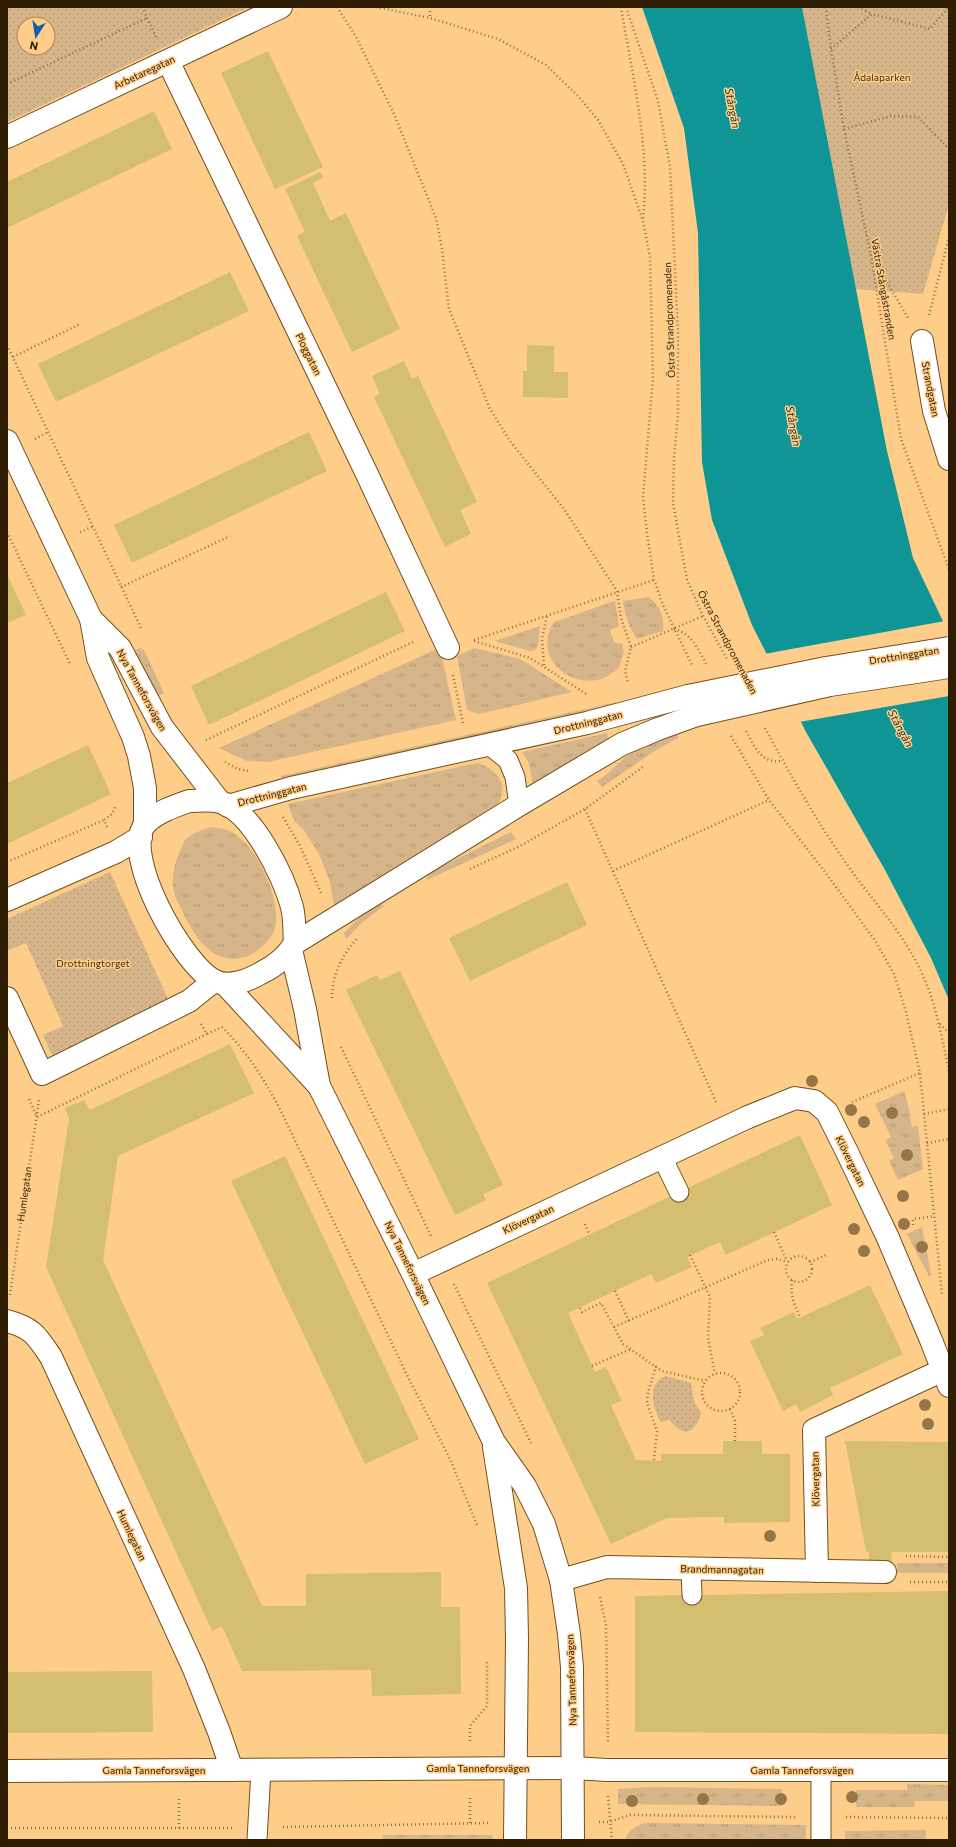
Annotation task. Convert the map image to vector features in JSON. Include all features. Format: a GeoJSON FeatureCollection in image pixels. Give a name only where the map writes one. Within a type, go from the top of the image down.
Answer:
{"type":"FeatureCollection","features":[{"type":"Feature","properties":{"kind":"street","name":"Arbetaregatan"},"geometry":{"type":"LineString","coordinates":[[7,137],[281,7]]}},
{"type":"Feature","properties":{"kind":"street","name":"Ploggatan"},"geometry":{"type":"LineString","coordinates":[[168,61],[444,638]]}},
{"type":"Feature","properties":{"kind":"street","name":"Strandgatan"},"geometry":{"type":"LineString","coordinates":[[922,341],[934,411],[949,459]]}},
{"type":"Feature","properties":{"kind":"street","name":"Nya Tanneforsvägen"},"geometry":{"type":"LineString","coordinates":[[7,441],[91,619],[98,658],[133,736],[139,756],[144,788],[141,854],[153,898],[173,936],[195,965],[219,982],[319,1086]]}},
{"type":"Feature","properties":{"kind":"street","name":"Nya Tanneforsvägen"},"geometry":{"type":"LineString","coordinates":[[91,619],[120,648],[162,727],[223,803],[247,823],[262,841],[284,882],[292,909],[293,947],[319,1086],[413,1274],[494,1442],[525,1486],[544,1524],[561,1580],[569,1634],[572,1667],[573,1831]]}},
{"type":"Feature","properties":{"kind":"street","name":"Drottninggatan"},"geometry":{"type":"LineString","coordinates":[[219,982],[251,979],[269,969],[293,947],[519,805],[622,744],[658,729],[692,706],[826,668],[949,648]]}},
{"type":"Feature","properties":{"kind":"street","name":"Drottninggatan"},"geometry":{"type":"LineString","coordinates":[[143,830],[168,808],[189,801],[223,803],[587,723],[949,667]]}},
{"type":"Feature","properties":{"kind":"street"},"geometry":{"type":"LineString","coordinates":[[7,900],[116,852],[143,830]]}},
{"type":"Feature","properties":{"kind":"street"},"geometry":{"type":"LineString","coordinates":[[7,998],[42,1074],[189,1001],[219,982]]}},
{"type":"Feature","properties":{"kind":"street","name":"Klövergatan"},"geometry":{"type":"LineString","coordinates":[[413,1274],[727,1126],[795,1098],[814,1101],[827,1112],[888,1238],[946,1378],[814,1430],[817,1570]]}},
{"type":"Feature","properties":{"kind":"street","name":"Humlegatan"},"geometry":{"type":"LineString","coordinates":[[7,1321],[24,1325],[38,1338],[51,1357],[194,1669],[219,1732],[232,1770]]}},
{"type":"Feature","properties":{"kind":"street","name":"Nya Tanneforsvägen"},"geometry":{"type":"LineString","coordinates":[[494,1442],[516,1588],[518,1639],[515,1831]]}},
{"type":"Feature","properties":{"kind":"street","name":"Brandmannagatan"},"geometry":{"type":"LineString","coordinates":[[561,1580],[607,1567],[885,1572]]}},
{"type":"Feature","properties":{"kind":"street","name":"Gamla Tanneforsvägen"},"geometry":{"type":"LineString","coordinates":[[7,1771],[516,1768],[573,1768],[607,1770],[949,1770]]}},
{"type":"Feature","properties":{"kind":"lane"},"geometry":{"type":"LineString","coordinates":[[489,745],[508,760],[515,777],[519,805]]}},
{"type":"Feature","properties":{"kind":"lane"},"geometry":{"type":"LineString","coordinates":[[662,1156],[679,1192]]}},
{"type":"Feature","properties":{"kind":"lane"},"geometry":{"type":"LineString","coordinates":[[691,1569],[692,1595]]}},
{"type":"Feature","properties":{"kind":"lane"},"geometry":{"type":"LineString","coordinates":[[257,1834],[261,1770]]}},
{"type":"Feature","properties":{"kind":"lane"},"geometry":{"type":"LineString","coordinates":[[821,1840],[822,1770]]}},
{"type":"Feature","properties":{"kind":"path"},"geometry":{"type":"LineString","coordinates":[[142,7],[168,61]]}},
{"type":"Feature","properties":{"kind":"path"},"geometry":{"type":"LineString","coordinates":[[338,7],[355,35],[394,114],[436,218],[442,249],[449,309],[490,409],[510,441],[564,509],[617,591],[621,618],[631,647],[625,671],[630,690]]}},
{"type":"Feature","properties":{"kind":"path"},"geometry":{"type":"LineString","coordinates":[[376,7],[430,18],[498,39],[546,65],[563,81],[598,120],[612,142],[623,164],[643,221],[650,258],[653,378],[642,497],[654,580],[674,629],[694,668]]}},
{"type":"Feature","properties":{"kind":"path"},"geometry":{"type":"LineString","coordinates":[[430,7],[430,18]]}},
{"type":"Feature","properties":{"kind":"path"},"geometry":{"type":"LineString","coordinates":[[621,7],[644,144],[646,192],[643,221]]}},
{"type":"Feature","properties":{"kind":"path","name":"Östra Strandpromenaden"},"geometry":{"type":"LineString","coordinates":[[626,7],[658,101],[670,167],[678,333],[678,414],[674,458],[673,503],[687,580],[704,616],[730,664]]}},
{"type":"Feature","properties":{"kind":"path","name":"Västra Stångåstranden"},"geometry":{"type":"LineString","coordinates":[[826,7],[844,129],[871,256],[901,439],[949,569]]}},
{"type":"Feature","properties":{"kind":"path"},"geometry":{"type":"LineString","coordinates":[[858,7],[872,14],[930,29],[949,8]]}},
{"type":"Feature","properties":{"kind":"path"},"geometry":{"type":"LineString","coordinates":[[831,49],[872,14]]}},
{"type":"Feature","properties":{"kind":"path"},"geometry":{"type":"LineString","coordinates":[[7,84],[146,18]]}},
{"type":"Feature","properties":{"kind":"path"},"geometry":{"type":"LineString","coordinates":[[844,129],[891,116],[918,117],[949,149]]}},
{"type":"Feature","properties":{"kind":"path"},"geometry":{"type":"LineString","coordinates":[[922,341],[949,237]]}},
{"type":"Feature","properties":{"kind":"path"},"geometry":{"type":"LineString","coordinates":[[871,256],[922,341]]}},
{"type":"Feature","properties":{"kind":"path"},"geometry":{"type":"LineString","coordinates":[[13,357],[80,324]]}},
{"type":"Feature","properties":{"kind":"path"},"geometry":{"type":"LineString","coordinates":[[7,345],[141,629]]}},
{"type":"Feature","properties":{"kind":"path"},"geometry":{"type":"LineString","coordinates":[[35,439],[48,432]]}},
{"type":"Feature","properties":{"kind":"path"},"geometry":{"type":"LineString","coordinates":[[79,532],[92,527]]}},
{"type":"Feature","properties":{"kind":"path"},"geometry":{"type":"LineString","coordinates":[[7,532],[72,670]]}},
{"type":"Feature","properties":{"kind":"path"},"geometry":{"type":"LineString","coordinates":[[121,586],[230,536]]}},
{"type":"Feature","properties":{"kind":"path"},"geometry":{"type":"LineString","coordinates":[[594,698],[530,658],[473,641],[617,591],[654,580]]}},
{"type":"Feature","properties":{"kind":"path"},"geometry":{"type":"LineString","coordinates":[[545,666],[542,639],[547,615]]}},
{"type":"Feature","properties":{"kind":"path"},"geometry":{"type":"LineString","coordinates":[[631,647],[704,616]]}},
{"type":"Feature","properties":{"kind":"path"},"geometry":{"type":"LineString","coordinates":[[203,742],[444,638],[464,727]]}},
{"type":"Feature","properties":{"kind":"path"},"geometry":{"type":"LineString","coordinates":[[764,726],[804,799],[854,873],[883,910],[907,946],[924,977],[939,1023],[949,1071]]}},
{"type":"Feature","properties":{"kind":"path"},"geometry":{"type":"LineString","coordinates":[[730,734],[769,800],[876,942],[894,974],[902,999],[920,1073],[942,1297]]}},
{"type":"Feature","properties":{"kind":"path"},"geometry":{"type":"LineString","coordinates":[[221,760],[238,769],[255,772]]}},
{"type":"Feature","properties":{"kind":"path"},"geometry":{"type":"LineString","coordinates":[[466,871],[520,846],[586,808],[644,766]]}},
{"type":"Feature","properties":{"kind":"path"},"geometry":{"type":"LineString","coordinates":[[7,862],[104,820],[112,814],[116,807],[117,800]]}},
{"type":"Feature","properties":{"kind":"path"},"geometry":{"type":"LineString","coordinates":[[614,871],[769,800]]}},
{"type":"Feature","properties":{"kind":"path"},"geometry":{"type":"LineString","coordinates":[[586,808],[727,1126]]}},
{"type":"Feature","properties":{"kind":"path"},"geometry":{"type":"LineString","coordinates":[[104,820],[116,852]]}},
{"type":"Feature","properties":{"kind":"path"},"geometry":{"type":"LineString","coordinates":[[332,1004],[332,989],[342,956],[362,934]]}},
{"type":"Feature","properties":{"kind":"path"},"geometry":{"type":"LineString","coordinates":[[189,1001],[207,1034]]}},
{"type":"Feature","properties":{"kind":"path"},"geometry":{"type":"LineString","coordinates":[[939,1023],[949,1033]]}},
{"type":"Feature","properties":{"kind":"path"},"geometry":{"type":"LineString","coordinates":[[37,1116],[222,1027],[242,1047],[265,1081],[450,1459],[478,1528]]}},
{"type":"Feature","properties":{"kind":"path"},"geometry":{"type":"LineString","coordinates":[[340,1043],[443,1260]]}},
{"type":"Feature","properties":{"kind":"path"},"geometry":{"type":"LineString","coordinates":[[827,1112],[920,1073]]}},
{"type":"Feature","properties":{"kind":"path","name":"Humlegatan"},"geometry":{"type":"LineString","coordinates":[[9,1298],[42,1074]]}},
{"type":"Feature","properties":{"kind":"path"},"geometry":{"type":"LineString","coordinates":[[924,1114],[949,1109]]}},
{"type":"Feature","properties":{"kind":"path"},"geometry":{"type":"LineString","coordinates":[[927,1143],[949,1139]]}},
{"type":"Feature","properties":{"kind":"path"},"geometry":{"type":"LineString","coordinates":[[922,1218],[935,1216]]}},
{"type":"Feature","properties":{"kind":"path"},"geometry":{"type":"LineString","coordinates":[[774,1232],[787,1262],[787,1276],[798,1282],[808,1278],[811,1273],[810,1262],[807,1259],[800,1256],[792,1257],[787,1262]]}},
{"type":"Feature","properties":{"kind":"path"},"geometry":{"type":"LineString","coordinates":[[690,1255],[710,1297],[708,1338],[715,1374]]}},
{"type":"Feature","properties":{"kind":"path"},"geometry":{"type":"LineString","coordinates":[[810,1262],[826,1255]]}},
{"type":"Feature","properties":{"kind":"path"},"geometry":{"type":"LineString","coordinates":[[614,1327],[768,1260],[777,1259],[787,1262]]}},
{"type":"Feature","properties":{"kind":"path"},"geometry":{"type":"LineString","coordinates":[[792,1280],[791,1292],[793,1302],[800,1317]]}},
{"type":"Feature","properties":{"kind":"path"},"geometry":{"type":"LineString","coordinates":[[615,1291],[629,1321]]}},
{"type":"Feature","properties":{"kind":"path"},"geometry":{"type":"LineString","coordinates":[[580,1308],[582,1312],[601,1303],[623,1344],[662,1371],[705,1381]]}},
{"type":"Feature","properties":{"kind":"path"},"geometry":{"type":"LineString","coordinates":[[592,1366],[631,1349]]}},
{"type":"Feature","properties":{"kind":"path"},"geometry":{"type":"LineString","coordinates":[[654,1460],[657,1431],[647,1403],[648,1392],[656,1366]]}},
{"type":"Feature","properties":{"kind":"path"},"geometry":{"type":"LineString","coordinates":[[720,1372],[729,1374],[736,1380],[740,1388],[740,1396],[736,1404],[730,1409],[722,1411],[714,1410],[706,1405],[702,1398],[701,1390],[705,1381],[715,1374],[720,1372]]}},
{"type":"Feature","properties":{"kind":"path"},"geometry":{"type":"LineString","coordinates":[[730,1409],[735,1421],[735,1441]]}},
{"type":"Feature","properties":{"kind":"path"},"geometry":{"type":"LineString","coordinates":[[949,1557],[894,1556],[894,1564],[885,1572],[893,1581],[949,1582]]}},
{"type":"Feature","properties":{"kind":"path"},"geometry":{"type":"LineString","coordinates":[[487,1659],[487,1706]]}},
{"type":"Feature","properties":{"kind":"path"},"geometry":{"type":"LineString","coordinates":[[573,1831],[630,1815],[949,1818]]}},
{"type":"Feature","properties":{"kind":"path"},"geometry":{"type":"LineString","coordinates":[[609,1822],[612,1840]]}},
{"type":"Feature","properties":{"kind":"path"},"geometry":{"type":"LineString","coordinates":[[7,1828],[257,1834],[515,1831]]}},
{"type":"Feature","properties":{"kind":"green space"},"geometry":{"type":"Polygon","coordinates":[[[7,7],[249,7],[7,122],[7,7]]]}},
{"type":"Feature","properties":{"kind":"green space","name":"Ådalaparken"},"geometry":{"type":"Polygon","coordinates":[[[802,7],[949,7],[949,204],[923,294],[856,289],[802,7]]]}},
{"type":"Feature","properties":{"kind":"green space"},"geometry":{"type":"Polygon","coordinates":[[[648,597],[655,603],[660,611],[663,621],[663,631],[637,639],[628,621],[623,601],[648,597]]]}},
{"type":"Feature","properties":{"kind":"green space"},"geometry":{"type":"Polygon","coordinates":[[[615,601],[619,626],[610,630],[614,642],[622,644],[624,652],[619,668],[601,679],[585,681],[574,678],[563,672],[555,665],[550,656],[548,645],[549,634],[554,622],[615,601]]]}},
{"type":"Feature","properties":{"kind":"green space"},"geometry":{"type":"Polygon","coordinates":[[[540,626],[538,646],[535,650],[530,651],[495,641],[540,626]]]}},
{"type":"Feature","properties":{"kind":"green space"},"geometry":{"type":"Polygon","coordinates":[[[140,648],[144,650],[164,693],[155,697],[132,651],[140,648]]]}},
{"type":"Feature","properties":{"kind":"green space"},"geometry":{"type":"Polygon","coordinates":[[[474,648],[520,659],[572,692],[479,714],[467,710],[457,656],[474,648]]]}},
{"type":"Feature","properties":{"kind":"green space"},"geometry":{"type":"Polygon","coordinates":[[[437,649],[443,662],[456,720],[268,762],[247,761],[219,748],[437,649]]]}},
{"type":"Feature","properties":{"kind":"green space"},"geometry":{"type":"Polygon","coordinates":[[[617,702],[618,706],[282,781],[281,776],[617,702]]]}},
{"type":"Feature","properties":{"kind":"green space"},"geometry":{"type":"Polygon","coordinates":[[[607,733],[609,741],[533,786],[529,763],[522,752],[607,733]]]}},
{"type":"Feature","properties":{"kind":"green space"},"geometry":{"type":"Polygon","coordinates":[[[677,733],[678,738],[653,752],[602,787],[597,781],[633,751],[651,742],[677,733]]]}},
{"type":"Feature","properties":{"kind":"green space"},"geometry":{"type":"Polygon","coordinates":[[[477,763],[493,771],[502,786],[503,792],[501,798],[493,809],[486,815],[334,905],[330,882],[319,854],[304,830],[294,821],[288,804],[477,763]]]}},
{"type":"Feature","properties":{"kind":"green space"},"geometry":{"type":"Polygon","coordinates":[[[211,827],[230,831],[247,845],[255,855],[262,868],[269,883],[273,897],[276,912],[276,925],[272,935],[259,950],[242,958],[224,958],[215,954],[199,940],[177,901],[174,890],[174,869],[184,841],[193,834],[211,827]]]}},
{"type":"Feature","properties":{"kind":"green space"},"geometry":{"type":"Polygon","coordinates":[[[511,832],[516,839],[427,880],[428,873],[511,832]]]}},
{"type":"Feature","properties":{"kind":"green space","name":"Drottningtorget"},"geometry":{"type":"Polygon","coordinates":[[[110,872],[169,1001],[52,1055],[43,1035],[63,1026],[26,943],[7,951],[7,919],[110,872]]]}},
{"type":"Feature","properties":{"kind":"green space"},"geometry":{"type":"Polygon","coordinates":[[[379,902],[384,906],[364,921],[346,939],[344,933],[362,915],[379,902]]]}},
{"type":"Feature","properties":{"kind":"green space"},"geometry":{"type":"Polygon","coordinates":[[[904,1091],[912,1127],[918,1126],[923,1169],[898,1180],[889,1161],[894,1158],[885,1140],[891,1137],[875,1104],[904,1091]]]}},
{"type":"Feature","properties":{"kind":"green space"},"geometry":{"type":"Polygon","coordinates":[[[922,1227],[931,1275],[929,1276],[907,1234],[922,1227]]]}},
{"type":"Feature","properties":{"kind":"green space"},"geometry":{"type":"Polygon","coordinates":[[[666,1376],[691,1383],[694,1401],[701,1413],[696,1425],[690,1431],[683,1431],[669,1420],[661,1422],[658,1417],[654,1404],[654,1390],[660,1379],[666,1376]]]}},
{"type":"Feature","properties":{"kind":"green space"},"geometry":{"type":"Polygon","coordinates":[[[897,1563],[949,1563],[949,1573],[897,1573],[897,1563]]]}},
{"type":"Feature","properties":{"kind":"green space"},"geometry":{"type":"Polygon","coordinates":[[[907,1784],[949,1785],[949,1801],[915,1801],[914,1807],[856,1807],[856,1790],[907,1790],[907,1784]]]}},
{"type":"Feature","properties":{"kind":"green space"},"geometry":{"type":"Polygon","coordinates":[[[649,1787],[782,1789],[782,1806],[618,1804],[618,1789],[649,1787]]]}},
{"type":"Feature","properties":{"kind":"green space"},"geometry":{"type":"Polygon","coordinates":[[[644,1823],[806,1825],[806,1840],[625,1840],[630,1831],[644,1823]]]}},
{"type":"Feature","properties":{"kind":"green space"},"geometry":{"type":"Polygon","coordinates":[[[926,1830],[926,1840],[845,1840],[845,1831],[926,1830]]]}},
{"type":"Feature","properties":{"kind":"green space"},"geometry":{"type":"Polygon","coordinates":[[[383,1835],[492,1835],[493,1840],[383,1840],[383,1835]]]}},
{"type":"Feature","properties":{"kind":"water","name":"Stångån"},"geometry":{"type":"Polygon","coordinates":[[[642,7],[802,7],[887,451],[913,558],[949,634],[949,1000],[931,958],[885,870],[806,732],[752,625],[712,520],[702,462],[698,233],[684,128],[642,7]]]}},
{"type":"Feature","properties":{"kind":"pier"},"geometry":{"type":"Polygon","coordinates":[[[945,621],[949,629],[949,696],[799,722],[764,654],[945,621]]]}},
{"type":"Feature","properties":{"kind":"building"},"geometry":{"type":"Polygon","coordinates":[[[268,51],[323,167],[275,189],[221,73],[268,51]]]}},
{"type":"Feature","properties":{"kind":"building"},"geometry":{"type":"Polygon","coordinates":[[[154,111],[172,149],[7,228],[7,182],[154,111]]]}},
{"type":"Feature","properties":{"kind":"building"},"geometry":{"type":"Polygon","coordinates":[[[320,172],[323,177],[313,183],[330,221],[346,213],[400,329],[352,352],[297,236],[305,232],[285,189],[320,172]]]}},
{"type":"Feature","properties":{"kind":"building"},"geometry":{"type":"Polygon","coordinates":[[[230,272],[249,311],[56,402],[38,364],[230,272]]]}},
{"type":"Feature","properties":{"kind":"building"},"geometry":{"type":"Polygon","coordinates":[[[527,345],[554,346],[554,372],[568,372],[568,398],[523,397],[523,371],[527,371],[527,345]]]}},
{"type":"Feature","properties":{"kind":"building"},"geometry":{"type":"Polygon","coordinates":[[[404,361],[412,379],[418,376],[477,502],[460,510],[471,534],[445,547],[374,397],[380,394],[372,376],[404,361]]]}},
{"type":"Feature","properties":{"kind":"building"},"geometry":{"type":"Polygon","coordinates":[[[309,432],[327,471],[132,563],[114,525],[309,432]]]}},
{"type":"Feature","properties":{"kind":"building"},"geometry":{"type":"Polygon","coordinates":[[[7,574],[26,615],[7,623],[7,574]]]}},
{"type":"Feature","properties":{"kind":"building"},"geometry":{"type":"Polygon","coordinates":[[[386,592],[405,631],[209,725],[191,686],[386,592]]]}},
{"type":"Feature","properties":{"kind":"building"},"geometry":{"type":"Polygon","coordinates":[[[88,745],[111,794],[7,844],[7,783],[88,745]]]}},
{"type":"Feature","properties":{"kind":"building"},"geometry":{"type":"Polygon","coordinates":[[[567,882],[587,925],[470,981],[449,938],[567,882]]]}},
{"type":"Feature","properties":{"kind":"building"},"geometry":{"type":"Polygon","coordinates":[[[400,971],[503,1185],[483,1194],[486,1200],[455,1215],[346,990],[377,975],[380,980],[400,971]]]}},
{"type":"Feature","properties":{"kind":"building"},"geometry":{"type":"Polygon","coordinates":[[[230,1044],[254,1093],[118,1156],[103,1260],[262,1606],[306,1606],[306,1574],[441,1572],[441,1607],[460,1607],[461,1694],[372,1696],[371,1670],[242,1671],[222,1626],[212,1631],[46,1267],[69,1119],[65,1108],[84,1100],[90,1110],[230,1044]]]}},
{"type":"Feature","properties":{"kind":"building"},"geometry":{"type":"Polygon","coordinates":[[[800,1135],[832,1205],[726,1255],[720,1242],[687,1257],[692,1267],[656,1283],[651,1274],[568,1313],[595,1372],[606,1367],[622,1401],[611,1405],[636,1460],[661,1461],[661,1454],[723,1454],[723,1441],[762,1441],[762,1454],[790,1454],[790,1522],[724,1523],[724,1517],[667,1518],[611,1544],[487,1283],[800,1135]]]}},
{"type":"Feature","properties":{"kind":"building"},"geometry":{"type":"Polygon","coordinates":[[[285,1156],[419,1439],[365,1464],[231,1181],[285,1156]]]}},
{"type":"Feature","properties":{"kind":"building"},"geometry":{"type":"Polygon","coordinates":[[[870,1285],[903,1354],[830,1388],[833,1395],[800,1412],[796,1404],[783,1411],[750,1341],[764,1335],[760,1328],[794,1312],[797,1319],[870,1285]]]}},
{"type":"Feature","properties":{"kind":"building"},"geometry":{"type":"Polygon","coordinates":[[[845,1441],[949,1442],[949,1552],[892,1552],[891,1561],[869,1560],[869,1552],[866,1551],[845,1441]]]}},
{"type":"Feature","properties":{"kind":"building"},"geometry":{"type":"Polygon","coordinates":[[[949,1591],[949,1734],[635,1732],[635,1596],[949,1591]]]}},
{"type":"Feature","properties":{"kind":"building"},"geometry":{"type":"Polygon","coordinates":[[[152,1671],[153,1732],[7,1733],[7,1672],[152,1671]]]}}]}
